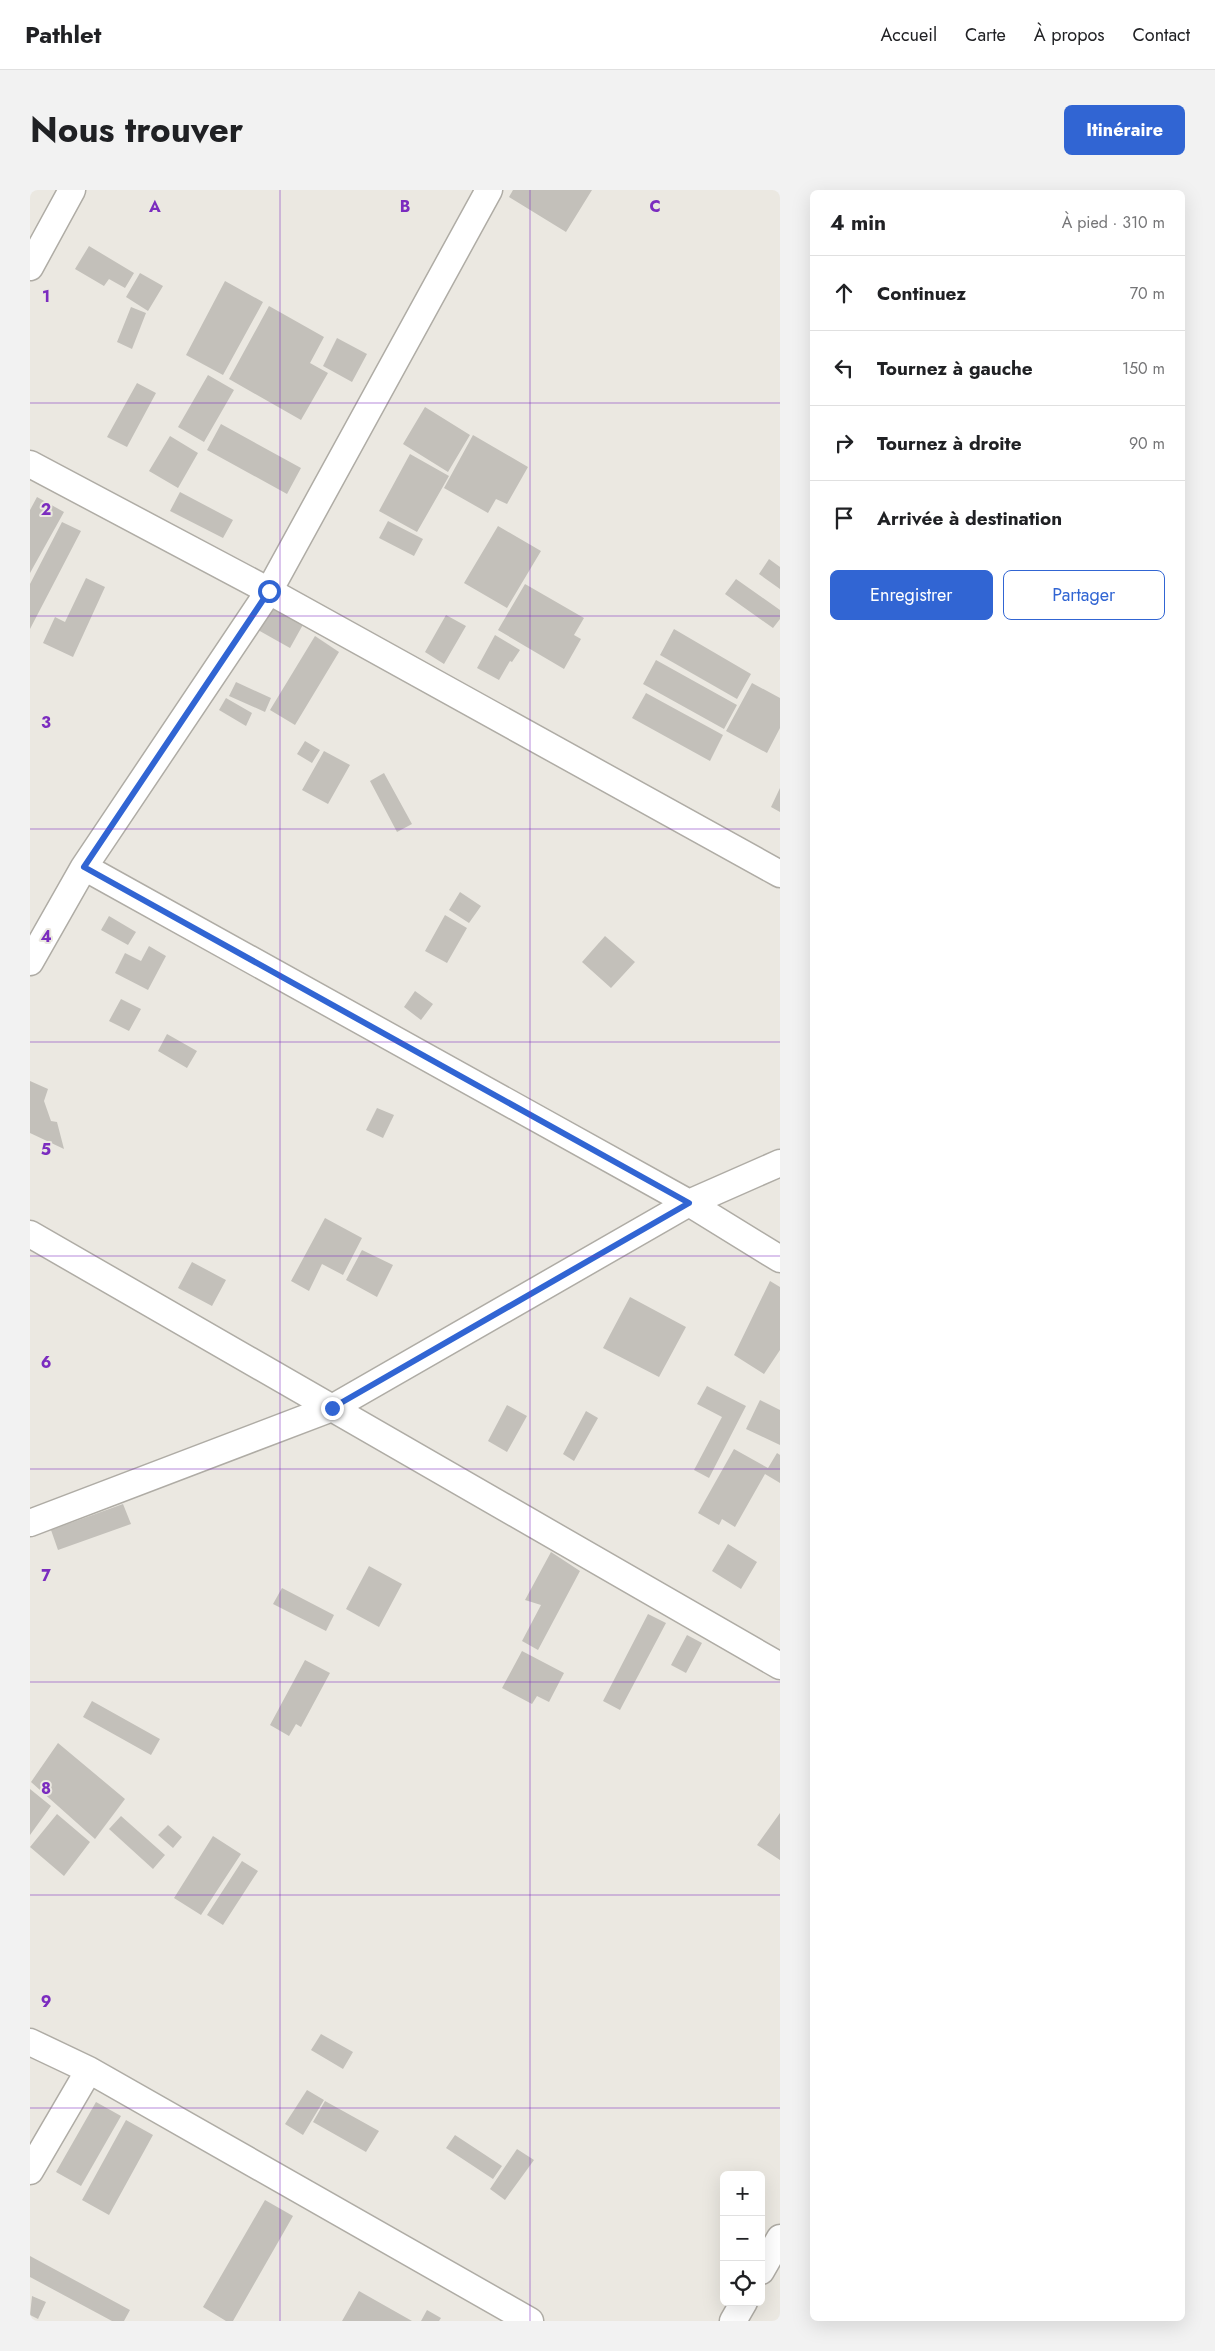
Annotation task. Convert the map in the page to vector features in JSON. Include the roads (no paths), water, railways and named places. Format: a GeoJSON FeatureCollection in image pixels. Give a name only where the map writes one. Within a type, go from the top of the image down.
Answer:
{"type":"FeatureCollection","features":[{"type":"Feature","properties":{"kind":"street"},"geometry":{"type":"LineString","coordinates":[[30,267],[72,190]]}},
{"type":"Feature","properties":{"kind":"street"},"geometry":{"type":"LineString","coordinates":[[30,962],[84,867],[269,591],[489,190]]}},
{"type":"Feature","properties":{"kind":"street"},"geometry":{"type":"LineString","coordinates":[[30,464],[269,591],[780,874]]}},
{"type":"Feature","properties":{"kind":"street"},"geometry":{"type":"LineString","coordinates":[[84,867],[689,1203],[780,1259]]}},
{"type":"Feature","properties":{"kind":"street"},"geometry":{"type":"LineString","coordinates":[[30,1523],[332,1408],[689,1203],[780,1163]]}},
{"type":"Feature","properties":{"kind":"street"},"geometry":{"type":"LineString","coordinates":[[30,1234],[780,1666]]}},
{"type":"Feature","properties":{"kind":"street"},"geometry":{"type":"LineString","coordinates":[[30,2042],[89,2070],[530,2321]]}},
{"type":"Feature","properties":{"kind":"street"},"geometry":{"type":"LineString","coordinates":[[30,2171],[89,2070]]}},
{"type":"Feature","properties":{"kind":"street"},"geometry":{"type":"LineString","coordinates":[[765,2264],[780,2238]]}},
{"type":"Feature","properties":{"kind":"street"},"geometry":{"type":"LineString","coordinates":[[733,2321],[742,2306]]}}]}
